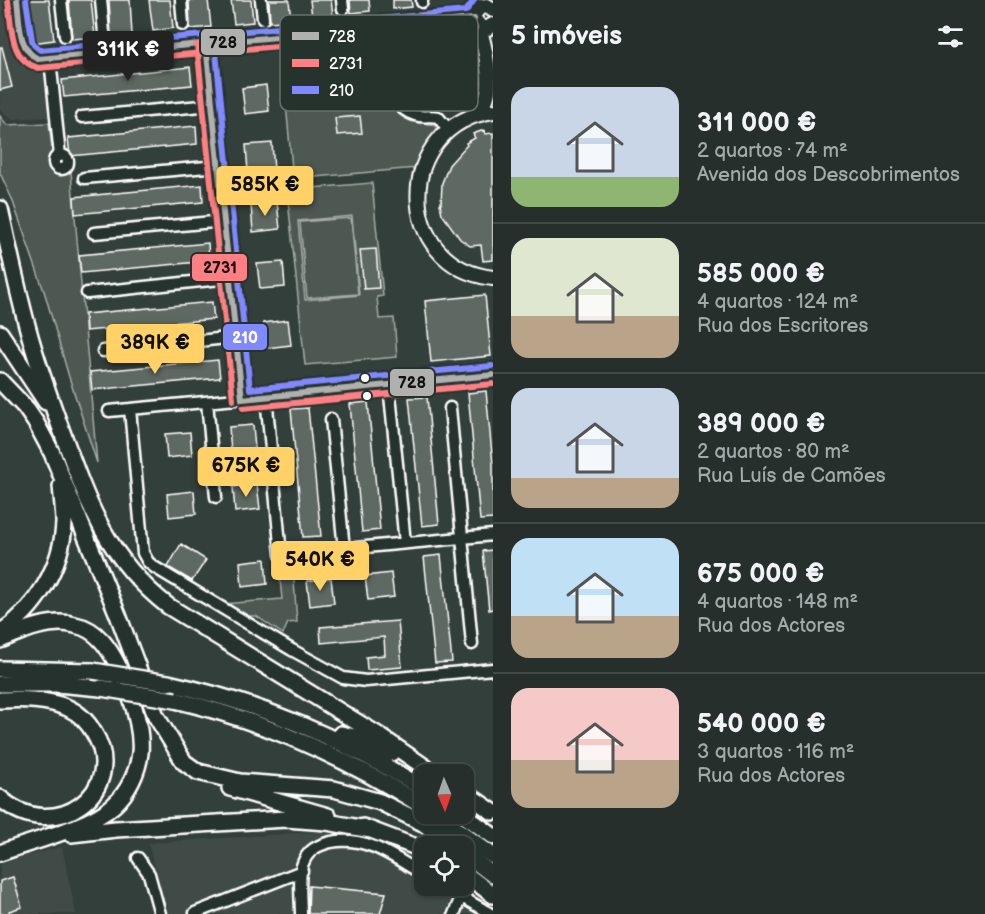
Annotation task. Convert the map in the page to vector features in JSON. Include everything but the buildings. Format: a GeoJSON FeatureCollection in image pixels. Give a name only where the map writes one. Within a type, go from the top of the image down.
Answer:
{"type":"FeatureCollection","features":[{"type":"Feature","properties":{"kind":"highway"},"geometry":{"type":"LineString","coordinates":[[0,208],[29,331],[58,420],[89,504],[122,562],[168,606],[378,735],[420,764]]}},
{"type":"Feature","properties":{"kind":"highway"},"geometry":{"type":"LineString","coordinates":[[0,333],[58,420]]}},
{"type":"Feature","properties":{"kind":"highway"},"geometry":{"type":"LineString","coordinates":[[0,381],[36,423],[60,471],[156,716],[184,762],[198,772],[212,776],[240,782],[334,789],[414,813]]}},
{"type":"Feature","properties":{"kind":"highway"},"geometry":{"type":"LineString","coordinates":[[0,633],[30,607],[46,583],[60,548],[64,524],[60,471]]}},
{"type":"Feature","properties":{"kind":"highway"},"geometry":{"type":"LineString","coordinates":[[0,640],[54,623],[74,624],[93,633],[109,650],[117,666],[138,726],[140,752],[132,780],[115,804],[98,816],[0,853]]}},
{"type":"Feature","properties":{"kind":"highway"},"geometry":{"type":"LineString","coordinates":[[0,669],[43,668],[93,671],[168,683],[248,704],[297,722],[355,748],[414,783]]}},
{"type":"Feature","properties":{"kind":"highway"},"geometry":{"type":"LineString","coordinates":[[0,684],[101,688],[175,700],[243,718],[330,753],[414,801]]}},
{"type":"Feature","properties":{"kind":"highway"},"geometry":{"type":"LineString","coordinates":[[0,700],[43,701],[75,712],[90,726],[97,738],[103,760],[102,775],[96,788],[87,800],[64,815],[49,818],[24,814],[0,798]]}},
{"type":"Feature","properties":{"kind":"highway"},"geometry":{"type":"LineString","coordinates":[[297,722],[359,738],[414,764]]}},
{"type":"Feature","properties":{"kind":"highway"},"geometry":{"type":"LineString","coordinates":[[330,753],[414,808]]}},
{"type":"Feature","properties":{"kind":"highway"},"geometry":{"type":"LineString","coordinates":[[212,776],[231,788],[371,830],[414,846]]}},
{"type":"Feature","properties":{"kind":"highway"},"geometry":{"type":"LineString","coordinates":[[474,799],[493,812]]}},
{"type":"Feature","properties":{"kind":"highway"},"geometry":{"type":"LineString","coordinates":[[50,836],[116,829],[286,819],[327,822],[371,830]]}},
{"type":"Feature","properties":{"kind":"highway"},"geometry":{"type":"LineString","coordinates":[[474,822],[493,836]]}},
{"type":"Feature","properties":{"kind":"highway"},"geometry":{"type":"LineString","coordinates":[[434,824],[445,836]]}},
{"type":"Feature","properties":{"kind":"highway"},"geometry":{"type":"LineString","coordinates":[[439,824],[493,856]]}},
{"type":"Feature","properties":{"kind":"highway"},"geometry":{"type":"LineString","coordinates":[[474,861],[493,875]]}},
{"type":"Feature","properties":{"kind":"highway"},"geometry":{"type":"LineString","coordinates":[[474,881],[493,896]]}},
{"type":"Feature","properties":{"kind":"main road"},"geometry":{"type":"LineString","coordinates":[[477,15],[477,9],[486,5]]}},
{"type":"Feature","properties":{"kind":"main road"},"geometry":{"type":"LineString","coordinates":[[478,24],[484,28],[493,26],[493,45]]}},
{"type":"Feature","properties":{"kind":"main road"},"geometry":{"type":"LineString","coordinates":[[478,28],[483,42],[489,87],[479,114]]}},
{"type":"Feature","properties":{"kind":"main road"},"geometry":{"type":"LineString","coordinates":[[493,111],[465,120],[449,130],[428,154],[420,173],[417,193],[422,223],[437,249],[452,263],[470,273],[493,279]]}},
{"type":"Feature","properties":{"kind":"street"},"geometry":{"type":"LineString","coordinates":[[61,0],[65,36]]}},
{"type":"Feature","properties":{"kind":"street"},"geometry":{"type":"LineString","coordinates":[[101,0],[104,33]]}},
{"type":"Feature","properties":{"kind":"street"},"geometry":{"type":"LineString","coordinates":[[181,0],[183,25]]}},
{"type":"Feature","properties":{"kind":"street"},"geometry":{"type":"LineString","coordinates":[[261,0],[263,19]]}},
{"type":"Feature","properties":{"kind":"street"},"geometry":{"type":"LineString","coordinates":[[17,3],[26,51],[34,58],[50,59],[280,37]]}},
{"type":"Feature","properties":{"kind":"street"},"geometry":{"type":"LineString","coordinates":[[206,44],[242,399]]}},
{"type":"Feature","properties":{"kind":"street"},"geometry":{"type":"LineString","coordinates":[[50,59],[60,156]]}},
{"type":"Feature","properties":{"kind":"street"},"geometry":{"type":"LineString","coordinates":[[82,117],[212,105]]}},
{"type":"Feature","properties":{"kind":"street"},"geometry":{"type":"LineString","coordinates":[[405,111],[416,116],[438,117],[449,130]]}},
{"type":"Feature","properties":{"kind":"street"},"geometry":{"type":"LineString","coordinates":[[84,178],[218,166]]}},
{"type":"Feature","properties":{"kind":"street"},"geometry":{"type":"LineString","coordinates":[[94,234],[224,221]]}},
{"type":"Feature","properties":{"kind":"street"},"geometry":{"type":"LineString","coordinates":[[87,293],[230,278]]}},
{"type":"Feature","properties":{"kind":"street"},"geometry":{"type":"LineString","coordinates":[[104,351],[236,337]]}},
{"type":"Feature","properties":{"kind":"street"},"geometry":{"type":"LineString","coordinates":[[109,411],[493,375]]}},
{"type":"Feature","properties":{"kind":"street"},"geometry":{"type":"LineString","coordinates":[[389,385],[405,543]]}},
{"type":"Feature","properties":{"kind":"street"},"geometry":{"type":"LineString","coordinates":[[266,396],[281,555],[493,535]]}},
{"type":"Feature","properties":{"kind":"street"},"geometry":{"type":"LineString","coordinates":[[207,402],[216,497]]}},
{"type":"Feature","properties":{"kind":"street"},"geometry":{"type":"LineString","coordinates":[[450,408],[472,644]]}},
{"type":"Feature","properties":{"kind":"street"},"geometry":{"type":"LineString","coordinates":[[130,409],[143,552],[148,562],[154,567],[292,651],[343,678],[366,681],[493,669]]}},
{"type":"Feature","properties":{"kind":"street"},"geometry":{"type":"LineString","coordinates":[[331,419],[344,549]]}},
{"type":"Feature","properties":{"kind":"street"},"geometry":{"type":"LineString","coordinates":[[301,914],[302,865],[311,850],[321,844],[340,840],[353,841],[378,848],[414,869]]}},
{"type":"Feature","properties":{"kind":"street"},"geometry":{"type":"LineString","coordinates":[[138,858],[148,874],[160,914]]}},
{"type":"Feature","properties":{"kind":"street"},"geometry":{"type":"LineString","coordinates":[[195,913],[302,871]]}},
{"type":"Feature","properties":{"kind":"street"},"geometry":{"type":"LineString","coordinates":[[454,914],[461,897],[491,914]]}},
{"type":"Feature","properties":{"kind":"shaded area"},"geometry":{"type":"Polygon","coordinates":[[[0,0],[8,0],[10,5],[16,55],[20,64],[45,67],[50,117],[11,119],[0,109],[0,0]]]}},
{"type":"Feature","properties":{"kind":"shaded area"},"geometry":{"type":"Polygon","coordinates":[[[287,111],[396,111],[407,120],[438,127],[421,152],[416,168],[293,179],[287,111]]]}},
{"type":"Feature","properties":{"kind":"shaded area"},"geometry":{"type":"Polygon","coordinates":[[[0,116],[7,125],[49,123],[54,168],[59,172],[71,172],[97,463],[45,294],[12,199],[0,173],[0,116]]]}},
{"type":"Feature","properties":{"kind":"shaded area"},"geometry":{"type":"Polygon","coordinates":[[[372,183],[383,296],[377,297],[379,319],[394,318],[397,357],[305,365],[287,190],[372,183]],[[352,216],[298,221],[305,300],[359,295],[352,216]]]}},
{"type":"Feature","properties":{"kind":"shaded area"},"geometry":{"type":"Polygon","coordinates":[[[351,218],[358,294],[307,298],[300,222],[351,218]]]}},
{"type":"Feature","properties":{"kind":"shaded area"},"geometry":{"type":"Polygon","coordinates":[[[293,568],[297,622],[288,623],[283,634],[256,616],[245,616],[223,604],[282,599],[279,569],[293,568]]]}},
{"type":"Feature","properties":{"kind":"shaded area"},"geometry":{"type":"Polygon","coordinates":[[[330,831],[360,836],[414,854],[414,896],[474,896],[474,894],[493,907],[493,914],[168,914],[148,843],[330,831]]]}},
{"type":"Feature","properties":{"kind":"shaded area"},"geometry":{"type":"Polygon","coordinates":[[[62,847],[76,914],[0,914],[0,865],[21,857],[62,847]]]}},
{"type":"Feature","properties":{"kind":"transit line","name":"728"},"geometry":{"type":"LineString","coordinates":[[17,0],[23,41],[26,48],[38,59],[280,37]]}},
{"type":"Feature","properties":{"kind":"transit line","name":"210"},"geometry":{"type":"LineString","coordinates":[[26,0],[32,40],[40,50],[280,28]]}},
{"type":"Feature","properties":{"kind":"transit line","name":"210"},"geometry":{"type":"LineString","coordinates":[[422,15],[466,11],[474,0]]}},
{"type":"Feature","properties":{"kind":"transit line","name":"2731"},"geometry":{"type":"LineString","coordinates":[[8,1],[17,50],[22,58],[38,68],[280,46]]}},
{"type":"Feature","properties":{"kind":"transit line","name":"210"},"geometry":{"type":"LineString","coordinates":[[215,43],[250,389],[492,366]]}},
{"type":"Feature","properties":{"kind":"transit line","name":"728"},"geometry":{"type":"LineString","coordinates":[[206,44],[242,399]]}},
{"type":"Feature","properties":{"kind":"transit line","name":"2731"},"geometry":{"type":"LineString","coordinates":[[197,45],[233,400]]}},
{"type":"Feature","properties":{"kind":"transit line","name":"728"},"geometry":{"type":"LineString","coordinates":[[242,399],[493,375]]}},
{"type":"Feature","properties":{"kind":"transit line","name":"2731"},"geometry":{"type":"LineString","coordinates":[[243,408],[493,384]]}}]}
